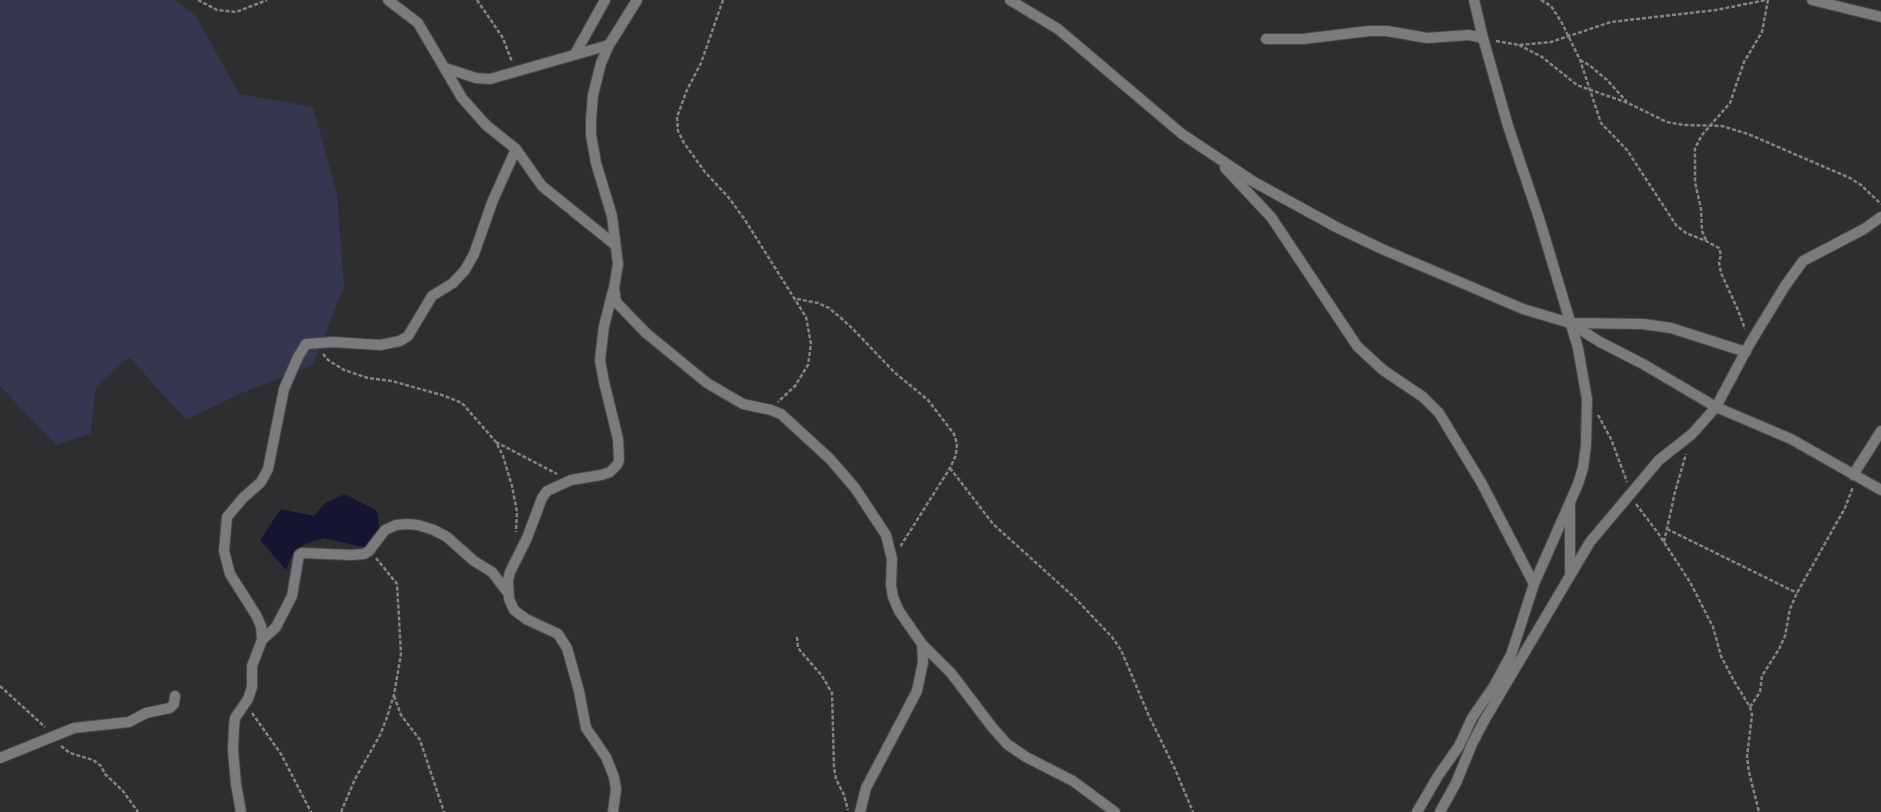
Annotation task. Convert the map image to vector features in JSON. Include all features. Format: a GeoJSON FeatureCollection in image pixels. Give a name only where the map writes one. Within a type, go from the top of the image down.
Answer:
{"type":"FeatureCollection","features":[{"type":"Feature","properties":{"kind":"street"},"geometry":{"type":"LineString","coordinates":[[388,0],[418,23],[462,98],[486,125],[516,149],[542,186],[614,244]]}},
{"type":"Feature","properties":{"kind":"street"},"geometry":{"type":"LineString","coordinates":[[575,54],[605,0]]}},
{"type":"Feature","properties":{"kind":"street"},"geometry":{"type":"LineString","coordinates":[[613,812],[616,789],[614,777],[606,757],[586,728],[579,691],[567,648],[558,634],[517,613],[510,603],[508,592],[510,572],[527,538],[542,498],[551,488],[571,480],[606,473],[613,469],[619,460],[618,439],[600,360],[604,326],[614,288],[618,264],[614,244],[612,216],[596,163],[591,135],[593,95],[601,63],[609,45],[637,0]]}},
{"type":"Feature","properties":{"kind":"street"},"geometry":{"type":"LineString","coordinates":[[1010,0],[1058,29],[1182,134],[1254,182],[1302,209],[1382,249],[1523,309],[1570,323],[1600,342],[1643,364],[1716,407],[1791,439],[1881,490]]}},
{"type":"Feature","properties":{"kind":"street"},"geometry":{"type":"LineString","coordinates":[[1417,812],[1438,776],[1459,746],[1472,718],[1506,665],[1534,584],[1548,549],[1570,502],[1583,468],[1586,445],[1587,399],[1578,348],[1508,126],[1483,38],[1474,0]]}},
{"type":"Feature","properties":{"kind":"street"},"geometry":{"type":"LineString","coordinates":[[1812,0],[1881,17]]}},
{"type":"Feature","properties":{"kind":"street"},"geometry":{"type":"LineString","coordinates":[[1266,39],[1303,39],[1369,31],[1387,31],[1427,38],[1469,35],[1483,38]]}},
{"type":"Feature","properties":{"kind":"street"},"geometry":{"type":"LineString","coordinates":[[445,68],[476,78],[490,79],[609,45]]}},
{"type":"Feature","properties":{"kind":"street"},"geometry":{"type":"LineString","coordinates":[[241,812],[236,784],[233,750],[235,718],[248,699],[252,687],[252,666],[262,640],[261,626],[256,615],[230,574],[224,551],[227,517],[243,498],[261,482],[268,469],[284,389],[298,357],[306,344],[313,342],[333,342],[380,345],[400,341],[408,336],[432,296],[453,283],[465,270],[474,254],[493,200],[516,149]]}},
{"type":"Feature","properties":{"kind":"street"},"geometry":{"type":"LineString","coordinates":[[1215,156],[1271,217],[1357,346],[1383,370],[1423,397],[1439,413],[1484,487],[1534,584]]}},
{"type":"Feature","properties":{"kind":"street"},"geometry":{"type":"LineString","coordinates":[[1440,812],[1456,783],[1472,744],[1484,721],[1544,623],[1590,542],[1659,460],[1692,434],[1716,407],[1748,348],[1785,286],[1803,261],[1864,229],[1881,217]]}},
{"type":"Feature","properties":{"kind":"street"},"geometry":{"type":"LineString","coordinates":[[614,288],[616,302],[627,315],[707,383],[743,404],[771,410],[781,414],[809,438],[830,459],[855,488],[886,535],[892,559],[891,585],[893,596],[899,611],[922,644],[951,673],[992,727],[1008,744],[1026,757],[1073,782],[1115,812]]}},
{"type":"Feature","properties":{"kind":"street"},"geometry":{"type":"LineString","coordinates":[[1570,323],[1643,324],[1671,328],[1748,348]]}},
{"type":"Feature","properties":{"kind":"street"},"geometry":{"type":"LineString","coordinates":[[1855,476],[1881,431]]}},
{"type":"Feature","properties":{"kind":"street"},"geometry":{"type":"LineString","coordinates":[[1570,502],[1570,575]]}},
{"type":"Feature","properties":{"kind":"street"},"geometry":{"type":"LineString","coordinates":[[262,640],[276,627],[287,608],[292,596],[299,555],[302,552],[350,555],[364,554],[369,551],[385,530],[390,527],[407,524],[434,530],[447,537],[474,561],[492,572],[508,592]]}},
{"type":"Feature","properties":{"kind":"street"},"geometry":{"type":"LineString","coordinates":[[860,812],[866,788],[917,691],[922,662],[922,644]]}},
{"type":"Feature","properties":{"kind":"street"},"geometry":{"type":"LineString","coordinates":[[0,758],[74,728],[132,722],[146,713],[171,708],[174,704],[175,696]]}},
{"type":"Feature","properties":{"kind":"path"},"geometry":{"type":"LineString","coordinates":[[198,0],[217,10],[236,12],[267,0]]}},
{"type":"Feature","properties":{"kind":"path"},"geometry":{"type":"LineString","coordinates":[[477,0],[503,38],[516,72]]}},
{"type":"Feature","properties":{"kind":"path"},"geometry":{"type":"LineString","coordinates":[[723,0],[701,63],[687,90],[678,117],[678,130],[684,143],[705,172],[729,198],[745,220],[806,316],[811,344],[808,365],[796,386],[771,410]]}},
{"type":"Feature","properties":{"kind":"path"},"geometry":{"type":"LineString","coordinates":[[1541,0],[1551,6],[1557,14],[1580,60],[1601,123],[1627,150],[1676,225],[1686,233],[1717,246],[1721,250],[1719,266],[1738,310],[1748,348]]}},
{"type":"Feature","properties":{"kind":"path"},"geometry":{"type":"LineString","coordinates":[[1483,38],[1518,44],[1550,42],[1568,37],[1588,28],[1611,22],[1716,10],[1767,0],[1762,32],[1744,62],[1730,103],[1697,143],[1695,153],[1696,191],[1701,209],[1703,234],[1706,241]]}},
{"type":"Feature","properties":{"kind":"path"},"geometry":{"type":"LineString","coordinates":[[1518,44],[1557,67],[1577,85],[1628,103],[1667,122],[1684,125],[1726,127],[1748,134],[1835,170],[1856,181],[1881,204]]}},
{"type":"Feature","properties":{"kind":"path"},"geometry":{"type":"LineString","coordinates":[[1580,60],[1589,65],[1606,80],[1628,103]]}},
{"type":"Feature","properties":{"kind":"path"},"geometry":{"type":"LineString","coordinates":[[796,299],[818,303],[829,308],[854,330],[894,372],[928,400],[954,434],[957,444],[956,455],[950,468],[892,559]]}},
{"type":"Feature","properties":{"kind":"path"},"geometry":{"type":"LineString","coordinates":[[313,342],[328,360],[344,370],[368,378],[392,381],[445,396],[462,403],[496,442],[503,456],[512,486],[517,512],[516,540]]}},
{"type":"Feature","properties":{"kind":"path"},"geometry":{"type":"LineString","coordinates":[[1587,399],[1600,417],[1610,439],[1625,474],[1629,495],[1664,542],[1690,582],[1713,626],[1721,656],[1750,707],[1752,715],[1747,757],[1748,772],[1759,812]]}},
{"type":"Feature","properties":{"kind":"path"},"geometry":{"type":"LineString","coordinates":[[1664,542],[1675,492],[1692,434]]}},
{"type":"Feature","properties":{"kind":"path"},"geometry":{"type":"LineString","coordinates":[[496,442],[571,480]]}},
{"type":"Feature","properties":{"kind":"path"},"geometry":{"type":"LineString","coordinates":[[950,468],[993,524],[1074,597],[1112,637],[1121,650],[1149,716],[1175,768],[1193,812]]}},
{"type":"Feature","properties":{"kind":"path"},"geometry":{"type":"LineString","coordinates":[[1750,707],[1760,692],[1762,676],[1779,649],[1785,636],[1790,609],[1797,593],[1845,508],[1855,476]]}},
{"type":"Feature","properties":{"kind":"path"},"geometry":{"type":"LineString","coordinates":[[1667,529],[1797,593]]}},
{"type":"Feature","properties":{"kind":"path"},"geometry":{"type":"LineString","coordinates":[[341,812],[355,779],[380,735],[394,695],[401,654],[398,590],[391,576],[369,551]]}},
{"type":"Feature","properties":{"kind":"path"},"geometry":{"type":"LineString","coordinates":[[797,637],[798,648],[822,676],[832,693],[834,767],[836,779],[844,795],[849,812]]}},
{"type":"Feature","properties":{"kind":"path"},"geometry":{"type":"LineString","coordinates":[[0,686],[42,722],[59,745],[70,753],[88,757],[101,766],[105,774],[133,803],[138,812]]}},
{"type":"Feature","properties":{"kind":"path"},"geometry":{"type":"LineString","coordinates":[[394,695],[401,715],[420,740],[444,812]]}},
{"type":"Feature","properties":{"kind":"path"},"geometry":{"type":"LineString","coordinates":[[248,699],[252,713],[282,754],[311,812]]}},
{"type":"Feature","properties":{"kind":"shaded area"},"geometry":{"type":"Polygon","coordinates":[[[0,0],[175,0],[196,16],[239,94],[313,107],[337,195],[344,286],[313,365],[239,394],[186,420],[129,357],[96,387],[91,433],[56,445],[0,386],[0,0]]]}},
{"type":"Feature","properties":{"kind":"shaded area"},"geometry":{"type":"Polygon","coordinates":[[[345,494],[377,511],[380,533],[364,547],[323,538],[305,544],[294,551],[286,570],[260,540],[281,509],[314,516],[325,503],[345,494]]]}}]}
